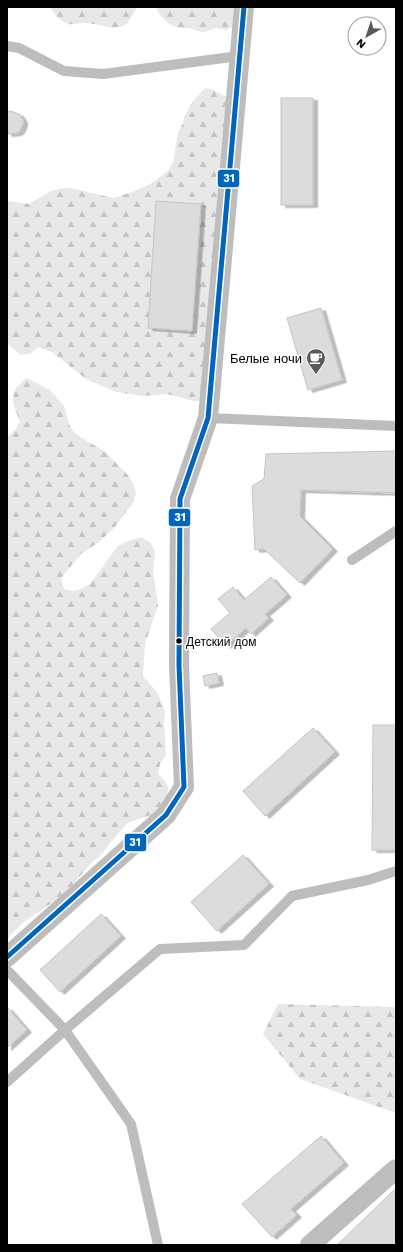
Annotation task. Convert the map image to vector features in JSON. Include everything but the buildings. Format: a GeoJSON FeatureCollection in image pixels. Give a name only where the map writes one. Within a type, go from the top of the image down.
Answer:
{"type":"FeatureCollection","features":[{"type":"Feature","properties":{"kind":"street"},"geometry":{"type":"LineString","coordinates":[[7,957],[166,815],[184,787],[179,665],[180,499],[208,418],[244,7]]}},
{"type":"Feature","properties":{"kind":"street"},"geometry":{"type":"LineString","coordinates":[[310,1245],[396,1168]]}},
{"type":"Feature","properties":{"kind":"lane"},"geometry":{"type":"LineString","coordinates":[[7,46],[19,48],[64,71],[103,74],[240,56]]}},
{"type":"Feature","properties":{"kind":"lane"},"geometry":{"type":"LineString","coordinates":[[208,418],[396,426]]}},
{"type":"Feature","properties":{"kind":"lane"},"geometry":{"type":"LineString","coordinates":[[352,560],[396,531]]}},
{"type":"Feature","properties":{"kind":"lane"},"geometry":{"type":"LineString","coordinates":[[7,1082],[160,949],[244,945],[292,896],[368,880],[396,871]]}},
{"type":"Feature","properties":{"kind":"lane"},"geometry":{"type":"LineString","coordinates":[[7,970],[65,1030],[131,1124],[158,1245]]}},
{"type":"Feature","properties":{"kind":"green space"},"geometry":{"type":"Polygon","coordinates":[[[50,7],[138,7],[126,24],[114,28],[88,23],[68,24],[60,19],[50,7]]]}},
{"type":"Feature","properties":{"kind":"green space"},"geometry":{"type":"Polygon","coordinates":[[[156,7],[238,7],[235,26],[226,30],[217,28],[204,32],[173,26],[159,14],[156,7]]]}},
{"type":"Feature","properties":{"kind":"green space"},"geometry":{"type":"Polygon","coordinates":[[[205,88],[211,89],[229,98],[203,398],[199,401],[194,401],[167,394],[143,396],[116,392],[86,379],[52,352],[38,347],[30,354],[21,355],[7,343],[7,201],[29,204],[51,191],[64,188],[113,198],[150,184],[167,172],[173,162],[178,132],[183,123],[184,117],[192,102],[205,88]]]}},
{"type":"Feature","properties":{"kind":"green space"},"geometry":{"type":"Polygon","coordinates":[[[27,378],[50,390],[64,406],[70,427],[77,435],[104,451],[127,474],[133,483],[136,493],[133,503],[114,528],[98,543],[82,553],[61,578],[64,589],[73,591],[81,589],[90,584],[117,547],[125,542],[141,537],[150,542],[155,551],[153,572],[158,605],[145,644],[143,676],[157,692],[165,711],[164,722],[166,755],[160,764],[158,774],[167,784],[168,793],[157,813],[127,823],[99,857],[93,861],[66,893],[24,922],[7,939],[7,437],[15,430],[20,422],[13,403],[14,393],[16,388],[27,378]]]}},
{"type":"Feature","properties":{"kind":"green space"},"geometry":{"type":"Polygon","coordinates":[[[278,1004],[396,1007],[396,1113],[300,1079],[263,1034],[278,1004]]]}},
{"type":"Feature","properties":{"kind":"transit line","name":"31"},"geometry":{"type":"LineString","coordinates":[[7,957],[166,815],[184,787],[179,665],[180,499],[208,418],[244,7]]}},
{"type":"Feature","properties":{"kind":"place","name":"Белые ночи"},"geometry":{"type":"Point","coordinates":[316,375]}},
{"type":"Feature","properties":{"kind":"place","name":"Детский дом"},"geometry":{"type":"Point","coordinates":[179,641]}}]}
